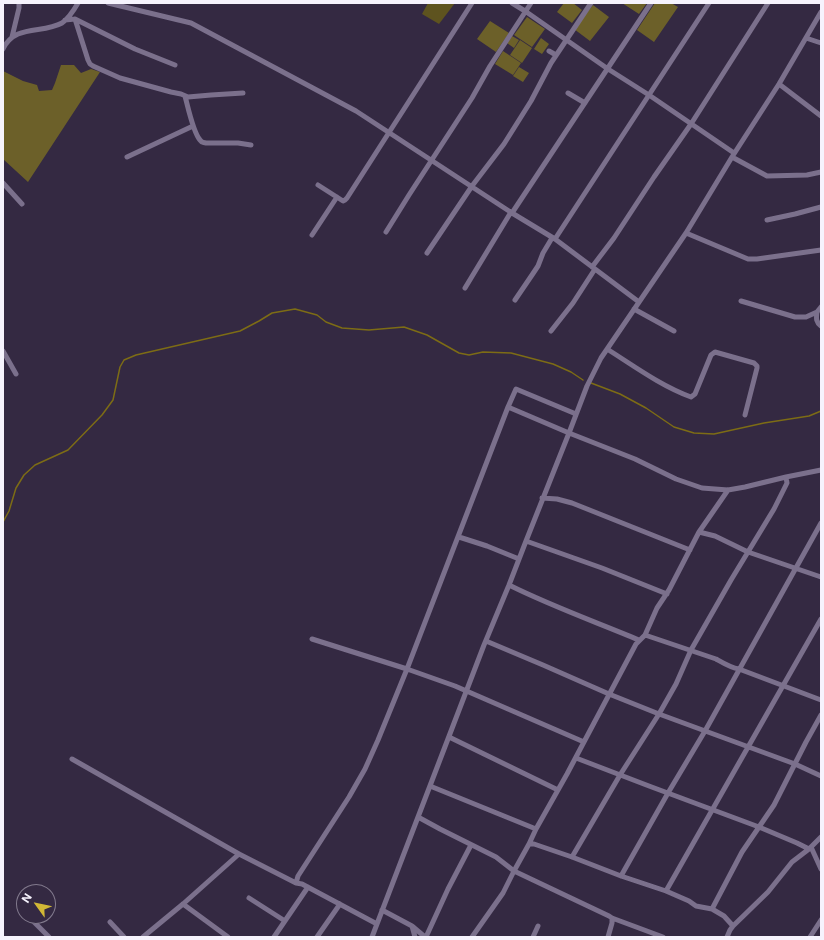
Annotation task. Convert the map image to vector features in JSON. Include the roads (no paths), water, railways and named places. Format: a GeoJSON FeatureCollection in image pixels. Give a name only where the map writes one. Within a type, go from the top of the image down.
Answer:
{"type":"FeatureCollection","features":[{"type":"Feature","properties":{"kind":"street"},"geometry":{"type":"LineString","coordinates":[[12,37],[19,3]]}},
{"type":"Feature","properties":{"kind":"street"},"geometry":{"type":"LineString","coordinates":[[3,47],[12,37],[22,32],[51,27],[63,22],[73,12],[78,3]]}},
{"type":"Feature","properties":{"kind":"street"},"geometry":{"type":"LineString","coordinates":[[108,3],[191,23],[356,111],[554,239],[639,302]]}},
{"type":"Feature","properties":{"kind":"street"},"geometry":{"type":"LineString","coordinates":[[318,185],[342,201],[347,198],[472,3]]}},
{"type":"Feature","properties":{"kind":"street"},"geometry":{"type":"LineString","coordinates":[[512,3],[608,69],[649,95],[733,155],[767,176],[807,175],[821,172]]}},
{"type":"Feature","properties":{"kind":"street"},"geometry":{"type":"LineString","coordinates":[[386,232],[531,3]]}},
{"type":"Feature","properties":{"kind":"street"},"geometry":{"type":"LineString","coordinates":[[427,253],[472,186],[504,144],[531,101],[556,55],[591,3]]}},
{"type":"Feature","properties":{"kind":"street"},"geometry":{"type":"LineString","coordinates":[[465,288],[512,212],[651,3]]}},
{"type":"Feature","properties":{"kind":"street"},"geometry":{"type":"LineString","coordinates":[[515,300],[538,266],[543,252],[554,239],[709,3]]}},
{"type":"Feature","properties":{"kind":"street"},"geometry":{"type":"LineString","coordinates":[[551,331],[573,303],[594,268],[691,124],[768,3]]}},
{"type":"Feature","properties":{"kind":"street"},"geometry":{"type":"LineString","coordinates":[[372,937],[486,641],[587,386],[601,358],[686,233],[733,155],[779,84],[821,12]]}},
{"type":"Feature","properties":{"kind":"street"},"geometry":{"type":"LineString","coordinates":[[65,20],[75,19],[135,49],[175,65]]}},
{"type":"Feature","properties":{"kind":"street"},"geometry":{"type":"LineString","coordinates":[[75,19],[90,64],[120,78],[190,98],[211,94],[243,93]]}},
{"type":"Feature","properties":{"kind":"street"},"geometry":{"type":"LineString","coordinates":[[806,38],[821,42]]}},
{"type":"Feature","properties":{"kind":"street"},"geometry":{"type":"LineString","coordinates":[[549,51],[556,55]]}},
{"type":"Feature","properties":{"kind":"street"},"geometry":{"type":"LineString","coordinates":[[779,84],[821,116]]}},
{"type":"Feature","properties":{"kind":"street"},"geometry":{"type":"LineString","coordinates":[[568,93],[585,103]]}},
{"type":"Feature","properties":{"kind":"street"},"geometry":{"type":"LineString","coordinates":[[185,96],[194,126],[199,139],[202,142],[238,143],[251,145]]}},
{"type":"Feature","properties":{"kind":"street"},"geometry":{"type":"LineString","coordinates":[[127,157],[194,126]]}},
{"type":"Feature","properties":{"kind":"street"},"geometry":{"type":"LineString","coordinates":[[3,183],[22,204]]}},
{"type":"Feature","properties":{"kind":"street"},"geometry":{"type":"LineString","coordinates":[[312,235],[337,197]]}},
{"type":"Feature","properties":{"kind":"street"},"geometry":{"type":"LineString","coordinates":[[767,220],[821,207]]}},
{"type":"Feature","properties":{"kind":"street"},"geometry":{"type":"LineString","coordinates":[[686,233],[748,259],[821,250]]}},
{"type":"Feature","properties":{"kind":"street"},"geometry":{"type":"LineString","coordinates":[[741,301],[795,317],[806,317],[817,312],[821,308]]}},
{"type":"Feature","properties":{"kind":"street"},"geometry":{"type":"LineString","coordinates":[[634,309],[674,331]]}},
{"type":"Feature","properties":{"kind":"street"},"geometry":{"type":"LineString","coordinates":[[817,312],[816,320],[821,326]]}},
{"type":"Feature","properties":{"kind":"street"},"geometry":{"type":"LineString","coordinates":[[607,349],[665,386],[691,397],[695,394],[711,355],[715,352],[754,363],[757,366],[745,415]]}},
{"type":"Feature","properties":{"kind":"street"},"geometry":{"type":"LineString","coordinates":[[3,351],[16,374]]}},
{"type":"Feature","properties":{"kind":"street"},"geometry":{"type":"LineString","coordinates":[[296,883],[298,876],[349,797],[365,769],[378,740],[516,389],[576,414]]}},
{"type":"Feature","properties":{"kind":"street"},"geometry":{"type":"LineString","coordinates":[[508,407],[636,459],[676,479],[702,488],[728,490],[821,470]]}},
{"type":"Feature","properties":{"kind":"street"},"geometry":{"type":"LineString","coordinates":[[572,856],[676,684],[691,650],[774,509],[787,483],[786,477]]}},
{"type":"Feature","properties":{"kind":"street"},"geometry":{"type":"LineString","coordinates":[[472,937],[503,892],[636,644],[645,635],[657,608],[667,594],[699,532],[728,490]]}},
{"type":"Feature","properties":{"kind":"street"},"geometry":{"type":"LineString","coordinates":[[542,498],[557,499],[572,503],[690,550]]}},
{"type":"Feature","properties":{"kind":"street"},"geometry":{"type":"LineString","coordinates":[[621,876],[705,731],[821,523]]}},
{"type":"Feature","properties":{"kind":"street"},"geometry":{"type":"LineString","coordinates":[[699,532],[715,536],[748,552],[821,577]]}},
{"type":"Feature","properties":{"kind":"street"},"geometry":{"type":"LineString","coordinates":[[459,537],[519,559]]}},
{"type":"Feature","properties":{"kind":"street"},"geometry":{"type":"LineString","coordinates":[[526,541],[602,568],[667,594]]}},
{"type":"Feature","properties":{"kind":"street"},"geometry":{"type":"LineString","coordinates":[[509,585],[639,640]]}},
{"type":"Feature","properties":{"kind":"street"},"geometry":{"type":"LineString","coordinates":[[666,891],[821,619]]}},
{"type":"Feature","properties":{"kind":"street"},"geometry":{"type":"LineString","coordinates":[[645,635],[716,659],[734,669],[739,669],[821,700]]}},
{"type":"Feature","properties":{"kind":"street"},"geometry":{"type":"LineString","coordinates":[[312,639],[455,686],[584,742]]}},
{"type":"Feature","properties":{"kind":"street"},"geometry":{"type":"LineString","coordinates":[[486,641],[609,694],[748,748],[794,764],[821,776]]}},
{"type":"Feature","properties":{"kind":"street"},"geometry":{"type":"LineString","coordinates":[[712,909],[742,852],[774,805],[794,764],[821,715]]}},
{"type":"Feature","properties":{"kind":"street"},"geometry":{"type":"LineString","coordinates":[[449,737],[558,790]]}},
{"type":"Feature","properties":{"kind":"street"},"geometry":{"type":"LineString","coordinates":[[576,758],[797,842],[810,848],[821,869]]}},
{"type":"Feature","properties":{"kind":"street"},"geometry":{"type":"LineString","coordinates":[[72,759],[238,854],[296,883],[308,887],[377,924]]}},
{"type":"Feature","properties":{"kind":"street"},"geometry":{"type":"LineString","coordinates":[[430,786],[536,829]]}},
{"type":"Feature","properties":{"kind":"street"},"geometry":{"type":"LineString","coordinates":[[418,817],[496,857],[514,871],[612,918],[663,937]]}},
{"type":"Feature","properties":{"kind":"street"},"geometry":{"type":"LineString","coordinates":[[727,937],[733,926],[768,892],[792,862],[821,837]]}},
{"type":"Feature","properties":{"kind":"street"},"geometry":{"type":"LineString","coordinates":[[529,844],[534,844],[572,856],[621,876],[666,891],[689,901],[696,906],[712,909],[724,916],[733,926]]}},
{"type":"Feature","properties":{"kind":"street"},"geometry":{"type":"LineString","coordinates":[[382,910],[412,926],[426,937],[448,889],[471,845]]}},
{"type":"Feature","properties":{"kind":"street"},"geometry":{"type":"LineString","coordinates":[[143,937],[183,904],[238,854]]}},
{"type":"Feature","properties":{"kind":"street"},"geometry":{"type":"LineString","coordinates":[[274,937],[308,887]]}},
{"type":"Feature","properties":{"kind":"street"},"geometry":{"type":"LineString","coordinates":[[249,898],[285,921]]}},
{"type":"Feature","properties":{"kind":"street"},"geometry":{"type":"LineString","coordinates":[[183,904],[228,937]]}},
{"type":"Feature","properties":{"kind":"street"},"geometry":{"type":"LineString","coordinates":[[317,937],[340,904]]}},
{"type":"Feature","properties":{"kind":"street"},"geometry":{"type":"LineString","coordinates":[[608,937],[612,918]]}},
{"type":"Feature","properties":{"kind":"street"},"geometry":{"type":"LineString","coordinates":[[810,937],[821,920]]}},
{"type":"Feature","properties":{"kind":"street"},"geometry":{"type":"LineString","coordinates":[[110,922],[124,937]]}},
{"type":"Feature","properties":{"kind":"street"},"geometry":{"type":"LineString","coordinates":[[37,924],[49,937]]}},
{"type":"Feature","properties":{"kind":"street"},"geometry":{"type":"LineString","coordinates":[[412,926],[415,937]]}},
{"type":"Feature","properties":{"kind":"street"},"geometry":{"type":"LineString","coordinates":[[533,937],[538,926]]}},
{"type":"Feature","properties":{"kind":"waterway"},"geometry":{"type":"LineString","coordinates":[[3,522],[9,511],[16,488],[24,475],[35,465],[68,450],[102,415],[113,400],[120,367],[124,360],[136,355],[240,331],[272,313],[295,309],[317,315],[326,322],[342,328],[369,330],[404,327],[427,335],[459,353],[469,355],[483,352],[511,353],[553,364],[571,372],[583,380]]}},
{"type":"Feature","properties":{"kind":"waterway"},"geometry":{"type":"LineString","coordinates":[[591,383],[620,394],[646,408],[674,427],[694,433],[714,434],[764,423],[809,416],[821,411]]}}]}
